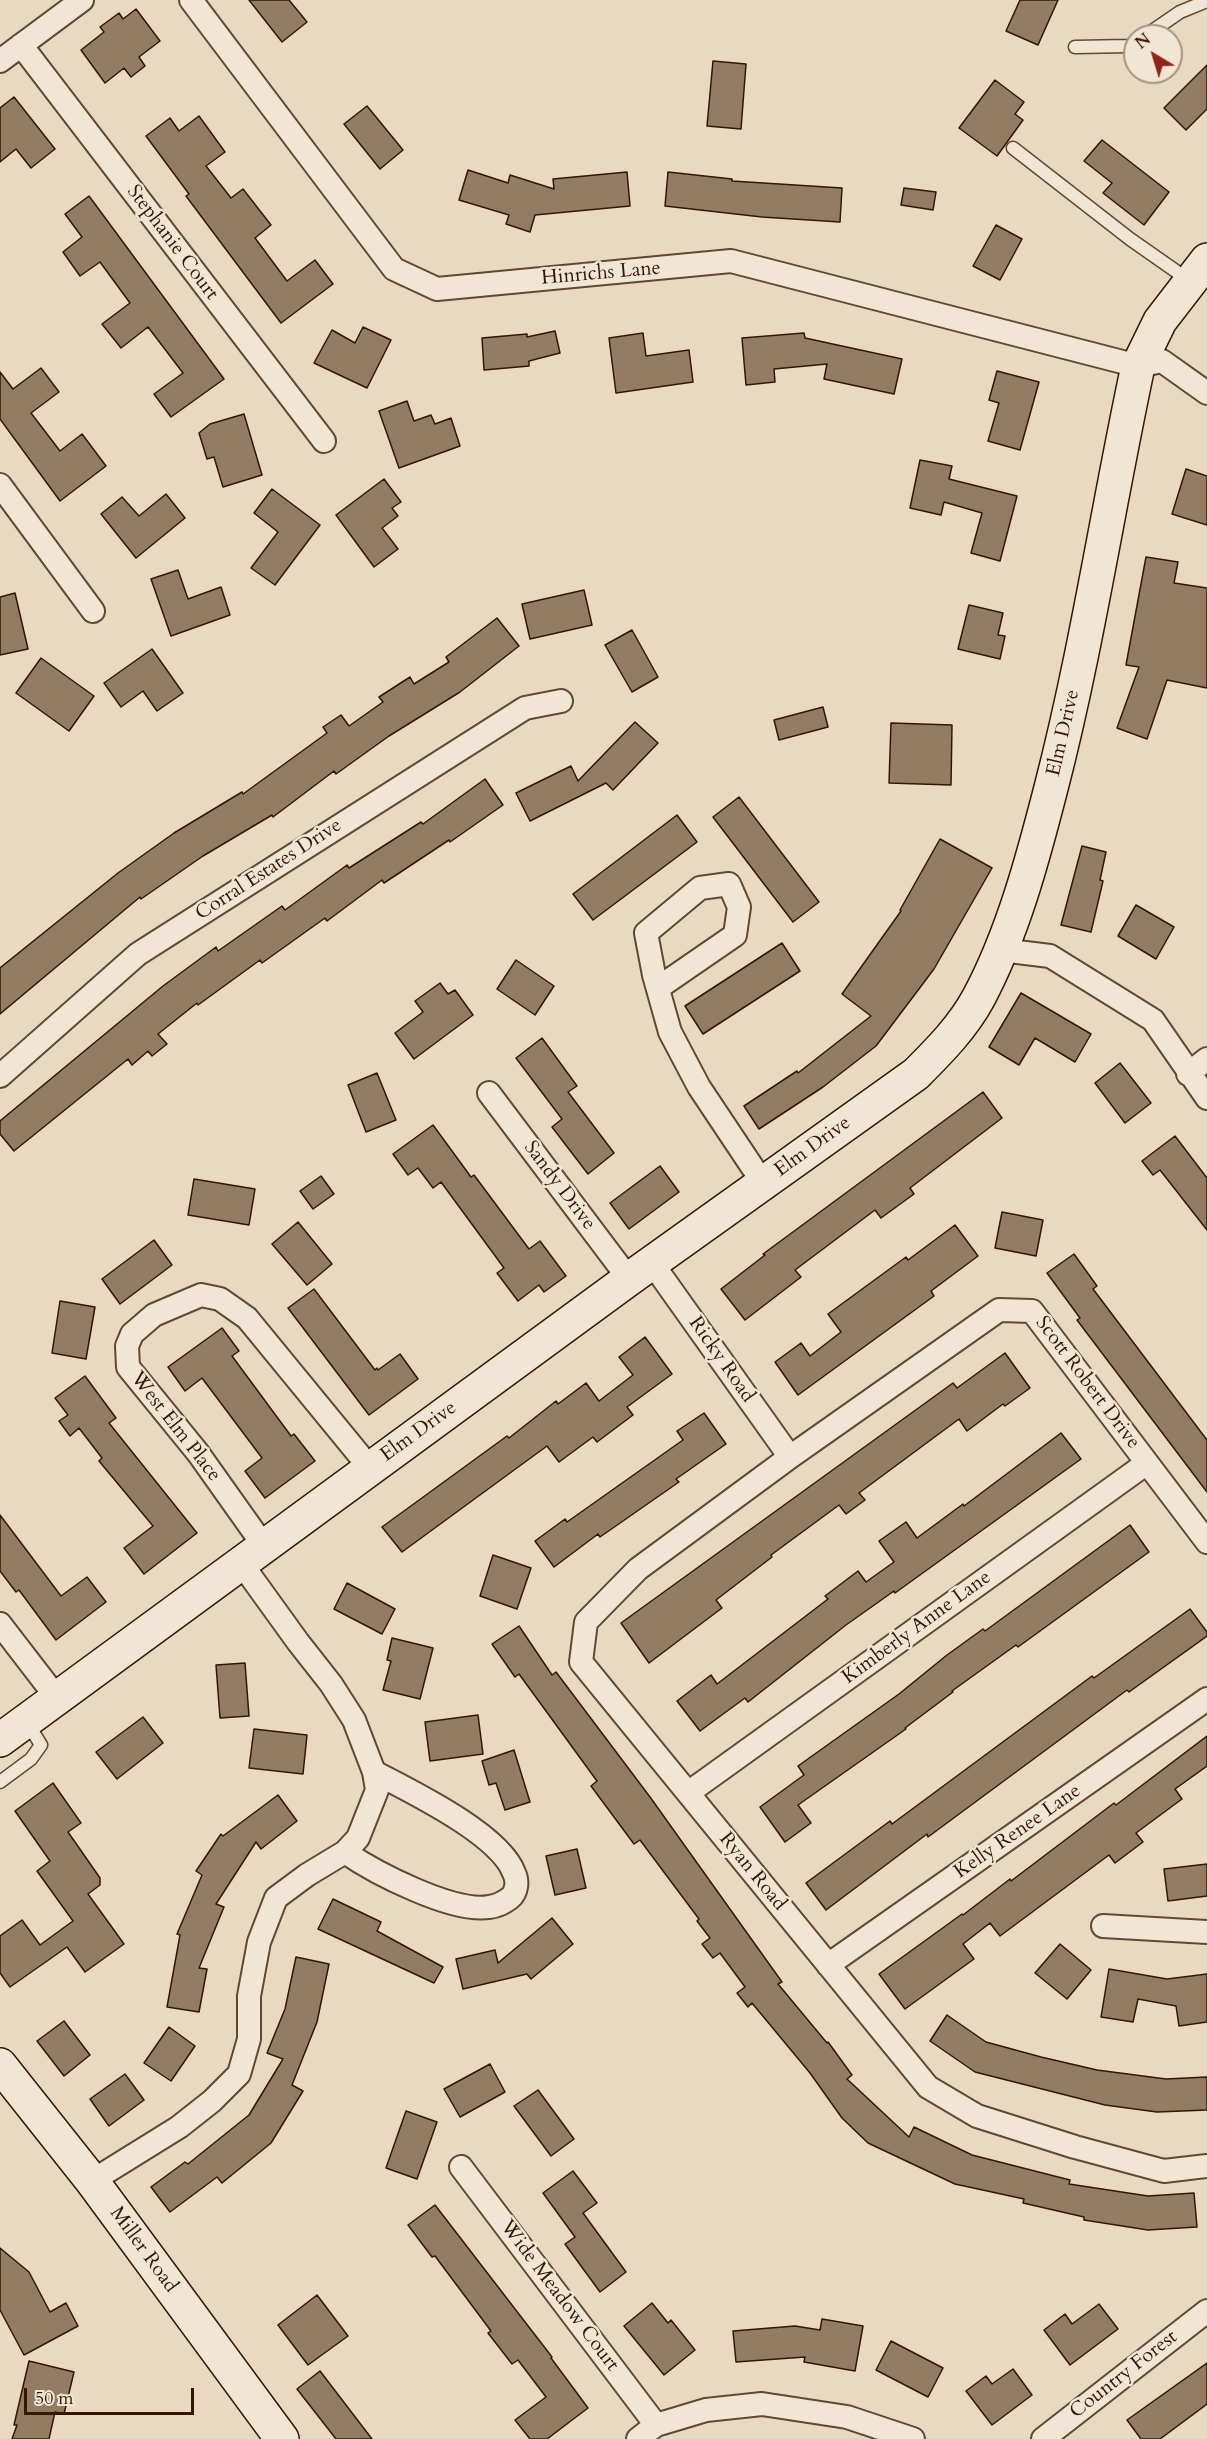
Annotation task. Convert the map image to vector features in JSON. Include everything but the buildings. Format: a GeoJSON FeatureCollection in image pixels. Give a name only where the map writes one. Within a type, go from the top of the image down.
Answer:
{"type":"FeatureCollection","features":[{"type":"Feature","properties":{"kind":"street"},"geometry":{"type":"LineString","coordinates":[[0,60],[82,0]]}},
{"type":"Feature","properties":{"kind":"street","name":"Hinrichs Lane"},"geometry":{"type":"LineString","coordinates":[[191,0],[394,269],[437,289],[731,261],[1138,366],[1162,361],[1207,393]]}},
{"type":"Feature","properties":{"kind":"street","name":"Stephanie Court"},"geometry":{"type":"LineString","coordinates":[[21,45],[324,441]]}},
{"type":"Feature","properties":{"kind":"street","name":"Elm Drive"},"geometry":{"type":"LineString","coordinates":[[0,1740],[370,1468],[916,1074],[947,1043],[978,999],[1001,950],[1038,838],[1070,716],[1138,366],[1160,321],[1199,271]]}},
{"type":"Feature","properties":{"kind":"street"},"geometry":{"type":"LineString","coordinates":[[0,484],[93,611]]}},
{"type":"Feature","properties":{"kind":"street","name":"Corral Estates Drive"},"geometry":{"type":"LineString","coordinates":[[0,1076],[138,954],[525,708],[561,701]]}},
{"type":"Feature","properties":{"kind":"street"},"geometry":{"type":"LineString","coordinates":[[658,988],[735,935],[739,907],[729,884],[700,888],[646,933],[658,988],[670,1032],[699,1087],[762,1184]]}},
{"type":"Feature","properties":{"kind":"street"},"geometry":{"type":"LineString","coordinates":[[1001,950],[1050,956],[1153,1020],[1188,1074],[1207,1098]]}},
{"type":"Feature","properties":{"kind":"street"},"geometry":{"type":"LineString","coordinates":[[1188,1074],[1207,1059]]}},
{"type":"Feature","properties":{"kind":"street","name":"Sandy Drive"},"geometry":{"type":"LineString","coordinates":[[489,1093],[641,1271]]}},
{"type":"Feature","properties":{"kind":"street","name":"Ricky Road"},"geometry":{"type":"LineString","coordinates":[[641,1271],[790,1457]]}},
{"type":"Feature","properties":{"kind":"street","name":"West Elm Place"},"geometry":{"type":"LineString","coordinates":[[370,1468],[247,1318],[220,1299],[201,1295],[154,1315],[132,1334],[127,1346],[128,1367],[198,1453],[298,1642],[331,1684],[354,1720],[374,1772]]}},
{"type":"Feature","properties":{"kind":"street","name":"Scott Robert Drive"},"geometry":{"type":"LineString","coordinates":[[790,1457],[999,1310],[1032,1311],[1207,1542]]}},
{"type":"Feature","properties":{"kind":"street","name":"Ryan Road"},"geometry":{"type":"LineString","coordinates":[[790,1457],[638,1569],[586,1622],[581,1662],[928,2087],[977,2116],[1164,2171],[1207,2166]]}},
{"type":"Feature","properties":{"kind":"street","name":"Kimberly Anne Lane"},"geometry":{"type":"LineString","coordinates":[[688,1793],[1147,1463]]}},
{"type":"Feature","properties":{"kind":"street"},"geometry":{"type":"LineString","coordinates":[[0,1624],[57,1698]]}},
{"type":"Feature","properties":{"kind":"street","name":"Kelly Renee Lane"},"geometry":{"type":"LineString","coordinates":[[828,1965],[1207,1699]]}},
{"type":"Feature","properties":{"kind":"street"},"geometry":{"type":"LineString","coordinates":[[345,1852],[366,1867],[394,1880],[432,1896],[461,1904],[487,1908],[500,1905],[513,1895],[517,1885],[514,1872],[500,1854],[457,1817],[374,1772]]}},
{"type":"Feature","properties":{"kind":"street"},"geometry":{"type":"LineString","coordinates":[[92,2181],[179,2127],[212,2101],[239,2074],[249,2039],[249,1996],[259,1942],[276,1898],[307,1875],[345,1852],[358,1838],[378,1790],[374,1772]]}},
{"type":"Feature","properties":{"kind":"street"},"geometry":{"type":"LineString","coordinates":[[1103,1926],[1207,1932]]}},
{"type":"Feature","properties":{"kind":"street","name":"Miller Road"},"geometry":{"type":"LineString","coordinates":[[0,2065],[92,2181],[282,2439]]}},
{"type":"Feature","properties":{"kind":"street","name":"Wide Meadow Court"},"geometry":{"type":"LineString","coordinates":[[462,2167],[656,2425]]}},
{"type":"Feature","properties":{"kind":"street","name":"Country Forest"},"geometry":{"type":"LineString","coordinates":[[1043,2439],[1207,2311]]}},
{"type":"Feature","properties":{"kind":"street"},"geometry":{"type":"LineString","coordinates":[[638,2439],[656,2425],[706,2410],[762,2404],[847,2417],[913,2439]]}},
{"type":"Feature","properties":{"kind":"lane"},"geometry":{"type":"LineString","coordinates":[[1162,24],[1180,12],[1207,1]]}},
{"type":"Feature","properties":{"kind":"lane"},"geometry":{"type":"LineString","coordinates":[[1075,46],[1123,46]]}},
{"type":"Feature","properties":{"kind":"lane"},"geometry":{"type":"LineString","coordinates":[[1013,148],[1130,239],[1199,271]]}},
{"type":"Feature","properties":{"kind":"lane"},"geometry":{"type":"LineString","coordinates":[[0,1782],[31,1758],[41,1744],[27,1721]]}}]}
